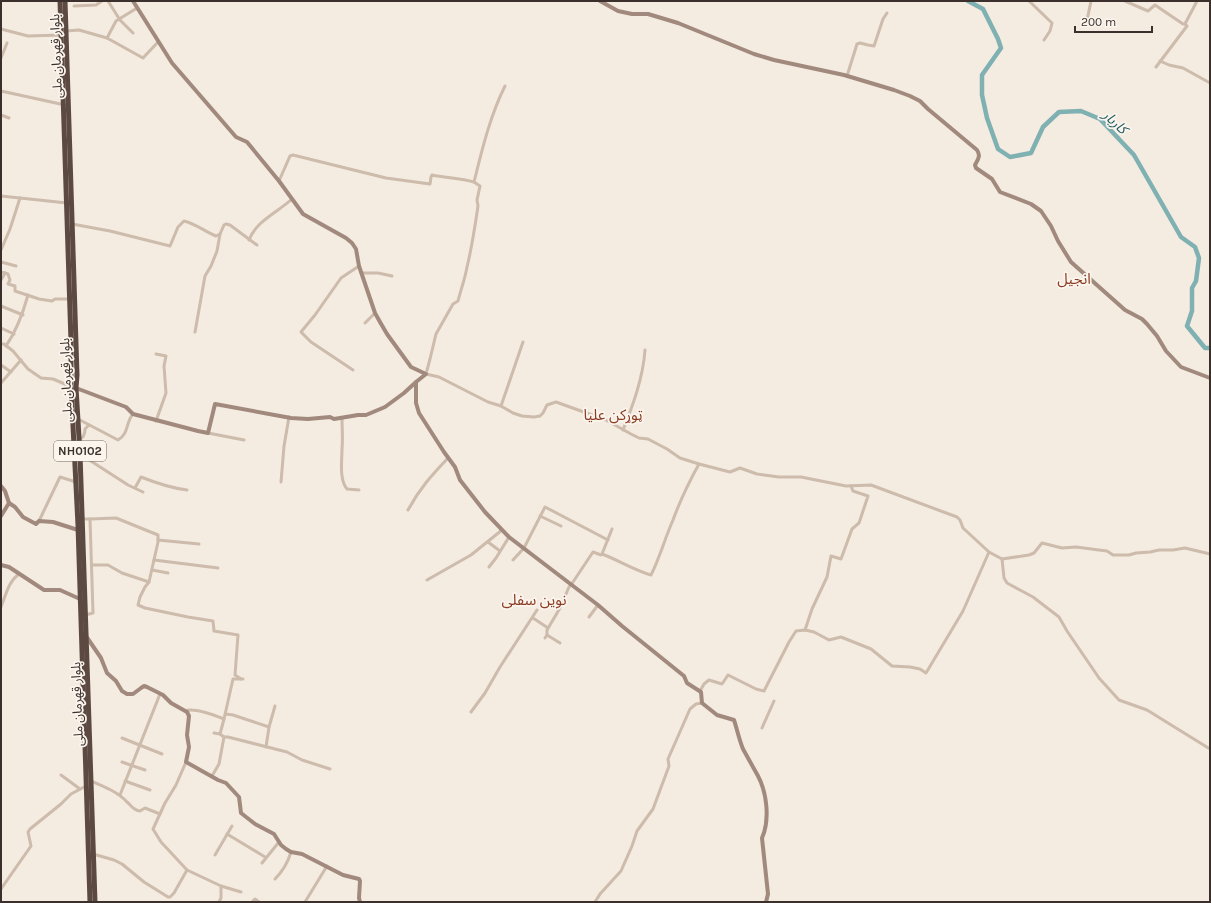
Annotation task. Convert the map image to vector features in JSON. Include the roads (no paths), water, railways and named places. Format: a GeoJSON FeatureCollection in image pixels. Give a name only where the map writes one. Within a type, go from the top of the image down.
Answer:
{"type":"FeatureCollection","features":[{"type":"Feature","properties":{"kind":"highway","name":"بلوار قهرمان ملی"},"geometry":{"type":"LineString","coordinates":[[60,1],[64,33]]}},
{"type":"Feature","properties":{"kind":"highway","name":"بلوار قهرمان ملی"},"geometry":{"type":"LineString","coordinates":[[65,1],[64,33],[67,203],[74,452],[80,599],[91,781],[95,902]]}},
{"type":"Feature","properties":{"kind":"highway","name":"بلوار قهرمان ملی"},"geometry":{"type":"LineString","coordinates":[[66,105],[77,374],[73,387],[78,419],[80,454],[85,615],[83,633],[90,902]]}},
{"type":"Feature","properties":{"kind":"street"},"geometry":{"type":"LineString","coordinates":[[74,6],[96,5],[102,1]]}},
{"type":"Feature","properties":{"kind":"street"},"geometry":{"type":"LineString","coordinates":[[108,1],[120,20],[133,33]]}},
{"type":"Feature","properties":{"kind":"street"},"geometry":{"type":"LineString","coordinates":[[133,1],[172,63],[236,137],[247,142],[279,181],[303,214],[352,242],[356,249],[361,273],[375,313],[387,334],[411,367],[426,374],[439,377],[488,402],[501,406],[522,416],[540,416],[547,405],[556,402],[606,420],[640,438],[648,439],[680,458],[730,472],[740,468],[757,474],[778,477],[801,477],[846,486],[871,484],[957,516],[963,528],[989,552],[1002,559],[1029,555],[1034,553],[1042,543],[1062,548],[1076,547],[1107,551],[1113,555],[1121,556],[1136,552],[1185,548],[1210,554]]}},
{"type":"Feature","properties":{"kind":"street"},"geometry":{"type":"LineString","coordinates":[[600,1],[618,11],[632,14],[648,14],[678,23],[754,54],[774,60],[847,76],[894,90],[910,96],[920,102],[980,153],[976,168],[992,179],[1000,192],[1022,202],[1031,204],[1041,211],[1071,262],[1125,310],[1142,319],[1157,336],[1166,351],[1181,367],[1210,378]]}},
{"type":"Feature","properties":{"kind":"street"},"geometry":{"type":"LineString","coordinates":[[1029,1],[1052,23],[1050,32],[1044,40]]}},
{"type":"Feature","properties":{"kind":"street"},"geometry":{"type":"LineString","coordinates":[[1086,25],[1091,1]]}},
{"type":"Feature","properties":{"kind":"street"},"geometry":{"type":"LineString","coordinates":[[1125,1],[1148,11],[1155,5],[1185,24]]}},
{"type":"Feature","properties":{"kind":"street"},"geometry":{"type":"LineString","coordinates":[[1156,67],[1187,26],[1185,24],[1197,1]]}},
{"type":"Feature","properties":{"kind":"street"},"geometry":{"type":"LineString","coordinates":[[107,38],[116,21],[120,20],[137,8]]}},
{"type":"Feature","properties":{"kind":"street"},"geometry":{"type":"LineString","coordinates":[[847,76],[856,44],[860,42],[868,46],[874,46],[883,19],[887,13]]}},
{"type":"Feature","properties":{"kind":"street"},"geometry":{"type":"LineString","coordinates":[[1,29],[28,36],[64,33],[79,30],[107,38],[143,58],[158,42]]}},
{"type":"Feature","properties":{"kind":"street"},"geometry":{"type":"LineString","coordinates":[[1,58],[7,43]]}},
{"type":"Feature","properties":{"kind":"street"},"geometry":{"type":"LineString","coordinates":[[1161,62],[1183,68],[1210,83]]}},
{"type":"Feature","properties":{"kind":"street"},"geometry":{"type":"LineString","coordinates":[[474,182],[491,123],[505,86]]}},
{"type":"Feature","properties":{"kind":"street"},"geometry":{"type":"LineString","coordinates":[[1,91],[66,105]]}},
{"type":"Feature","properties":{"kind":"street"},"geometry":{"type":"LineString","coordinates":[[1,115],[9,118]]}},
{"type":"Feature","properties":{"kind":"street"},"geometry":{"type":"LineString","coordinates":[[208,433],[215,404],[308,419],[334,419],[366,415],[385,407],[426,374],[436,334],[452,304],[458,301],[465,279],[478,206],[477,200],[480,186],[474,182],[432,175],[430,177],[430,184],[386,178],[292,155],[290,156],[279,181]]}},
{"type":"Feature","properties":{"kind":"street"},"geometry":{"type":"LineString","coordinates":[[1,196],[67,203]]}},
{"type":"Feature","properties":{"kind":"street"},"geometry":{"type":"LineString","coordinates":[[1,250],[10,229],[20,198]]}},
{"type":"Feature","properties":{"kind":"street"},"geometry":{"type":"LineString","coordinates":[[248,240],[252,232],[267,217],[292,199]]}},
{"type":"Feature","properties":{"kind":"street"},"geometry":{"type":"LineString","coordinates":[[72,224],[110,231],[170,246],[178,227],[184,221],[216,236],[220,234]]}},
{"type":"Feature","properties":{"kind":"street"},"geometry":{"type":"LineString","coordinates":[[195,332],[205,276],[211,266],[224,225],[230,225],[248,240],[257,245]]}},
{"type":"Feature","properties":{"kind":"street"},"geometry":{"type":"LineString","coordinates":[[1,262],[16,266]]}},
{"type":"Feature","properties":{"kind":"street"},"geometry":{"type":"LineString","coordinates":[[353,370],[311,342],[301,332],[341,278],[359,266]]}},
{"type":"Feature","properties":{"kind":"street"},"geometry":{"type":"LineString","coordinates":[[1,280],[3,273],[8,274],[10,280],[8,284],[15,286],[15,291],[39,299],[52,301],[55,299],[70,299]]}},
{"type":"Feature","properties":{"kind":"street"},"geometry":{"type":"LineString","coordinates":[[361,273],[378,273],[392,276]]}},
{"type":"Feature","properties":{"kind":"street"},"geometry":{"type":"LineString","coordinates":[[6,346],[14,334],[28,295]]}},
{"type":"Feature","properties":{"kind":"street"},"geometry":{"type":"LineString","coordinates":[[1,306],[22,315]]}},
{"type":"Feature","properties":{"kind":"street"},"geometry":{"type":"LineString","coordinates":[[365,323],[375,313]]}},
{"type":"Feature","properties":{"kind":"street"},"geometry":{"type":"LineString","coordinates":[[1,328],[14,334]]}},
{"type":"Feature","properties":{"kind":"street"},"geometry":{"type":"LineString","coordinates":[[501,406],[523,342]]}},
{"type":"Feature","properties":{"kind":"street"},"geometry":{"type":"LineString","coordinates":[[1,344],[13,351],[28,369],[41,378],[53,379],[126,407],[133,414],[198,432],[244,440]]}},
{"type":"Feature","properties":{"kind":"street"},"geometry":{"type":"LineString","coordinates":[[623,430],[634,402],[644,360],[644,350]]}},
{"type":"Feature","properties":{"kind":"street"},"geometry":{"type":"LineString","coordinates":[[156,354],[166,356],[164,366],[166,392],[156,421]]}},
{"type":"Feature","properties":{"kind":"street"},"geometry":{"type":"LineString","coordinates":[[1,383],[21,360]]}},
{"type":"Feature","properties":{"kind":"street"},"geometry":{"type":"LineString","coordinates":[[1,365],[11,372]]}},
{"type":"Feature","properties":{"kind":"street"},"geometry":{"type":"LineString","coordinates":[[416,382],[416,403],[419,413],[455,467],[460,480],[485,512],[509,537],[598,605],[684,676],[687,683],[700,691]]}},
{"type":"Feature","properties":{"kind":"street"},"geometry":{"type":"LineString","coordinates":[[78,419],[120,440],[127,429],[130,417],[133,414]]}},
{"type":"Feature","properties":{"kind":"street"},"geometry":{"type":"LineString","coordinates":[[281,482],[284,446],[289,417]]}},
{"type":"Feature","properties":{"kind":"street"},"geometry":{"type":"LineString","coordinates":[[342,418],[343,448],[341,460],[343,483],[347,488],[359,490]]}},
{"type":"Feature","properties":{"kind":"street"},"geometry":{"type":"LineString","coordinates":[[79,439],[84,436],[85,429],[89,425]]}},
{"type":"Feature","properties":{"kind":"street"},"geometry":{"type":"LineString","coordinates":[[74,452],[80,454],[128,485],[143,492]]}},
{"type":"Feature","properties":{"kind":"street"},"geometry":{"type":"LineString","coordinates":[[408,510],[428,478],[448,458]]}},
{"type":"Feature","properties":{"kind":"street"},"geometry":{"type":"LineString","coordinates":[[560,643],[546,636],[547,630],[560,608],[569,587],[572,585],[593,552],[600,555],[602,554],[651,575],[686,489],[699,464]]}},
{"type":"Feature","properties":{"kind":"street"},"geometry":{"type":"LineString","coordinates":[[39,521],[60,477],[76,482]]}},
{"type":"Feature","properties":{"kind":"street"},"geometry":{"type":"LineString","coordinates":[[135,488],[141,477],[156,483],[187,490]]}},
{"type":"Feature","properties":{"kind":"street"},"geometry":{"type":"LineString","coordinates":[[1,486],[5,491],[9,503],[15,507],[23,518],[36,524],[39,521],[53,522],[78,530]]}},
{"type":"Feature","properties":{"kind":"street"},"geometry":{"type":"LineString","coordinates":[[805,630],[812,609],[827,578],[831,556],[841,559],[852,529],[858,523],[868,496],[853,491],[851,486]]}},
{"type":"Feature","properties":{"kind":"street"},"geometry":{"type":"LineString","coordinates":[[1,516],[9,503]]}},
{"type":"Feature","properties":{"kind":"street"},"geometry":{"type":"LineString","coordinates":[[513,560],[524,548],[544,507],[608,540]]}},
{"type":"Feature","properties":{"kind":"street"},"geometry":{"type":"LineString","coordinates":[[540,516],[561,526]]}},
{"type":"Feature","properties":{"kind":"street"},"geometry":{"type":"LineString","coordinates":[[82,519],[116,518],[158,535],[149,582],[145,587],[138,605],[145,608],[188,617],[213,620],[214,631],[238,635],[234,675],[242,679],[232,679],[226,714],[220,734]]}},
{"type":"Feature","properties":{"kind":"street"},"geometry":{"type":"LineString","coordinates":[[85,615],[93,613],[90,519]]}},
{"type":"Feature","properties":{"kind":"street"},"geometry":{"type":"LineString","coordinates":[[602,554],[612,529]]}},
{"type":"Feature","properties":{"kind":"street"},"geometry":{"type":"LineString","coordinates":[[427,580],[433,578],[457,562],[471,555],[502,530]]}},
{"type":"Feature","properties":{"kind":"street"},"geometry":{"type":"LineString","coordinates":[[489,567],[509,537]]}},
{"type":"Feature","properties":{"kind":"street"},"geometry":{"type":"LineString","coordinates":[[158,540],[199,544]]}},
{"type":"Feature","properties":{"kind":"street"},"geometry":{"type":"LineString","coordinates":[[488,542],[500,551]]}},
{"type":"Feature","properties":{"kind":"street"},"geometry":{"type":"LineString","coordinates":[[766,902],[768,894],[762,838],[765,832],[767,817],[766,803],[759,777],[742,746],[734,720],[717,715],[702,703],[700,691],[704,684],[709,680],[722,684],[728,675],[756,689],[764,691],[796,631],[805,630],[814,632],[829,640],[841,637],[871,649],[892,666],[920,669],[926,673],[963,611],[989,552]]}},
{"type":"Feature","properties":{"kind":"street"},"geometry":{"type":"LineString","coordinates":[[1002,559],[1004,578],[1007,584],[1033,597],[1059,617],[1099,678],[1119,700],[1147,710],[1210,749]]}},
{"type":"Feature","properties":{"kind":"street"},"geometry":{"type":"LineString","coordinates":[[154,560],[218,568]]}},
{"type":"Feature","properties":{"kind":"street"},"geometry":{"type":"LineString","coordinates":[[1,565],[9,567],[44,590],[60,590],[80,599]]}},
{"type":"Feature","properties":{"kind":"street"},"geometry":{"type":"LineString","coordinates":[[92,565],[108,565],[122,573],[149,582]]}},
{"type":"Feature","properties":{"kind":"street"},"geometry":{"type":"LineString","coordinates":[[152,570],[168,573]]}},
{"type":"Feature","properties":{"kind":"street"},"geometry":{"type":"LineString","coordinates":[[1,607],[12,579],[19,574]]}},
{"type":"Feature","properties":{"kind":"street"},"geometry":{"type":"LineString","coordinates":[[589,617],[598,605]]}},
{"type":"Feature","properties":{"kind":"street"},"geometry":{"type":"LineString","coordinates":[[471,712],[485,693],[537,610]]}},
{"type":"Feature","properties":{"kind":"street"},"geometry":{"type":"LineString","coordinates":[[533,618],[548,628]]}},
{"type":"Feature","properties":{"kind":"street"},"geometry":{"type":"LineString","coordinates":[[83,633],[101,658],[106,673],[116,681],[122,691],[127,694],[133,694],[144,686],[163,695],[171,703],[185,711],[189,716],[187,735],[189,746],[186,762],[153,829],[161,842],[187,870],[221,886],[241,892]]}},
{"type":"Feature","properties":{"kind":"street"},"geometry":{"type":"LineString","coordinates":[[120,795],[160,694]]}},
{"type":"Feature","properties":{"kind":"street"},"geometry":{"type":"LineString","coordinates":[[762,728],[774,701]]}},
{"type":"Feature","properties":{"kind":"street"},"geometry":{"type":"LineString","coordinates":[[595,902],[621,870],[637,831],[653,809],[669,766],[668,759],[690,709],[696,704],[702,703]]}},
{"type":"Feature","properties":{"kind":"street"},"geometry":{"type":"LineString","coordinates":[[266,747],[269,727],[275,706]]}},
{"type":"Feature","properties":{"kind":"street"},"geometry":{"type":"LineString","coordinates":[[185,711],[189,709],[211,714],[224,719]]}},
{"type":"Feature","properties":{"kind":"street"},"geometry":{"type":"LineString","coordinates":[[226,714],[269,727]]}},
{"type":"Feature","properties":{"kind":"street"},"geometry":{"type":"LineString","coordinates":[[214,733],[220,734],[224,737],[287,752],[302,760],[330,769]]}},
{"type":"Feature","properties":{"kind":"street"},"geometry":{"type":"LineString","coordinates":[[212,776],[219,764],[224,737]]}},
{"type":"Feature","properties":{"kind":"street"},"geometry":{"type":"LineString","coordinates":[[122,738],[162,754]]}},
{"type":"Feature","properties":{"kind":"street"},"geometry":{"type":"LineString","coordinates":[[122,762],[145,770]]}},
{"type":"Feature","properties":{"kind":"street"},"geometry":{"type":"LineString","coordinates":[[186,762],[226,783],[239,797],[242,813],[256,824],[274,834],[281,845],[291,852],[302,854],[343,875],[358,879],[360,881],[360,902]]}},
{"type":"Feature","properties":{"kind":"street"},"geometry":{"type":"LineString","coordinates":[[61,775],[80,789]]}},
{"type":"Feature","properties":{"kind":"street"},"geometry":{"type":"LineString","coordinates":[[91,781],[120,795],[134,810],[140,811],[145,808],[160,814]]}},
{"type":"Feature","properties":{"kind":"street"},"geometry":{"type":"LineString","coordinates":[[125,781],[150,790]]}},
{"type":"Feature","properties":{"kind":"street"},"geometry":{"type":"LineString","coordinates":[[1,889],[31,846],[28,832],[30,829],[71,794],[86,786]]}},
{"type":"Feature","properties":{"kind":"street"},"geometry":{"type":"LineString","coordinates":[[215,855],[232,826]]}},
{"type":"Feature","properties":{"kind":"street"},"geometry":{"type":"LineString","coordinates":[[227,834],[265,857]]}},
{"type":"Feature","properties":{"kind":"street"},"geometry":{"type":"LineString","coordinates":[[262,863],[265,857],[279,842]]}},
{"type":"Feature","properties":{"kind":"street"},"geometry":{"type":"LineString","coordinates":[[275,879],[282,871],[291,852]]}},
{"type":"Feature","properties":{"kind":"street"},"geometry":{"type":"LineString","coordinates":[[93,854],[122,864],[144,882],[168,897],[174,893],[187,870]]}},
{"type":"Feature","properties":{"kind":"street"},"geometry":{"type":"LineString","coordinates":[[305,902],[327,866]]}},
{"type":"Feature","properties":{"kind":"street"},"geometry":{"type":"LineString","coordinates":[[219,902],[221,898],[221,886]]}},
{"type":"Feature","properties":{"kind":"street"},"geometry":{"type":"LineString","coordinates":[[252,902],[254,899],[260,902]]}},
{"type":"Feature","properties":{"kind":"waterway","name":"کاربار"},"geometry":{"type":"LineString","coordinates":[[968,1],[983,9],[1001,48],[982,75],[982,95],[987,118],[998,149],[1010,157],[1031,153],[1043,127],[1059,112],[1081,111],[1100,119],[1134,155],[1181,237],[1195,247],[1199,258],[1196,281],[1192,288],[1192,311],[1187,326],[1205,348],[1210,348]]}},
{"type":"Feature","properties":{"kind":"district","name":"انجيل"},"geometry":{"type":"Point","coordinates":[1074,279]}},
{"type":"Feature","properties":{"kind":"district","name":"ټوړکن علیا"},"geometry":{"type":"Point","coordinates":[613,415]}},
{"type":"Feature","properties":{"kind":"district","name":"نوین سفلى"},"geometry":{"type":"Point","coordinates":[534,600]}}]}
